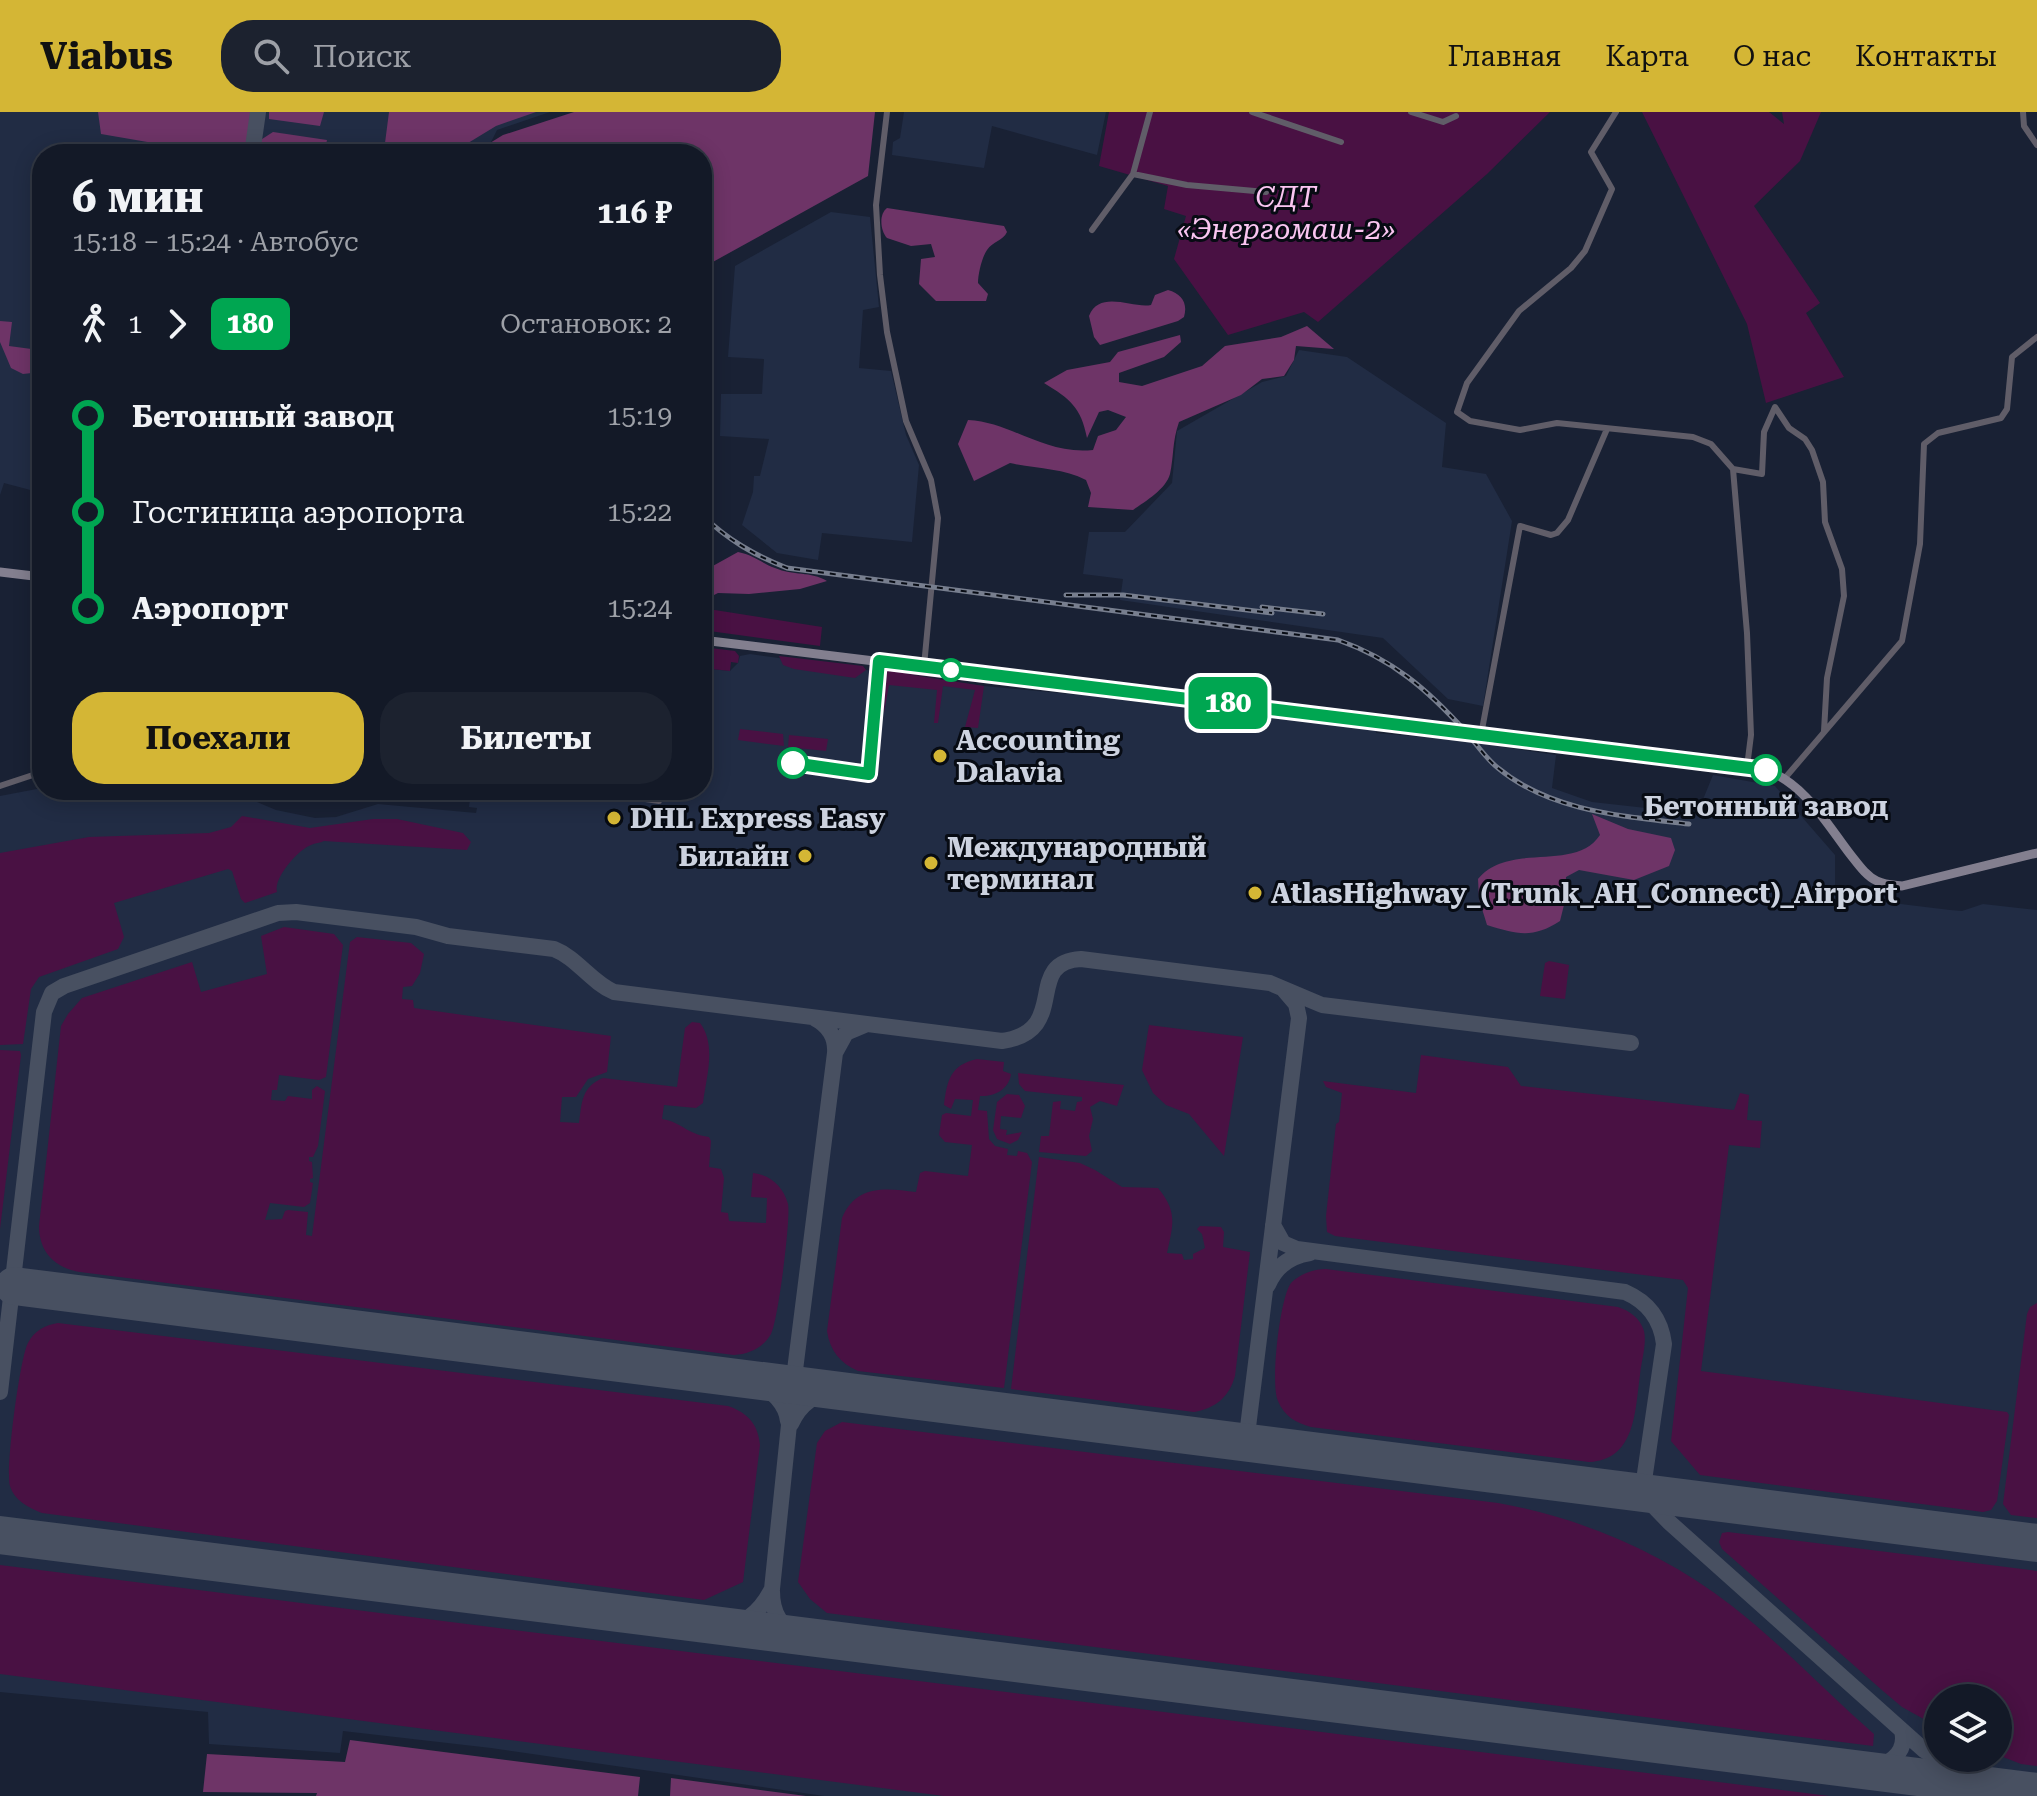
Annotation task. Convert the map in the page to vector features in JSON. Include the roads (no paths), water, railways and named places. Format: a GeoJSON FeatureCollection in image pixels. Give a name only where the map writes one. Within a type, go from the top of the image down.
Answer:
{"type":"FeatureCollection","features":[{"type":"Feature","properties":{"kind":"main road"},"geometry":{"type":"LineString","coordinates":[[0,572],[32,576]]}},
{"type":"Feature","properties":{"kind":"main road"},"geometry":{"type":"LineString","coordinates":[[712,641],[1769,771],[1785,778],[1810,802],[1861,869],[1874,881],[1887,885],[1902,886],[2037,853]]}},
{"type":"Feature","properties":{"kind":"street"},"geometry":{"type":"LineString","coordinates":[[887,112],[876,205],[887,332],[906,421],[931,480],[938,518],[924,666]]}},
{"type":"Feature","properties":{"kind":"street"},"geometry":{"type":"LineString","coordinates":[[1092,230],[1133,174],[1150,112]]}},
{"type":"Feature","properties":{"kind":"street"},"geometry":{"type":"LineString","coordinates":[[1252,112],[1341,142]]}},
{"type":"Feature","properties":{"kind":"street"},"geometry":{"type":"LineString","coordinates":[[1411,112],[1443,122],[1456,116]]}},
{"type":"Feature","properties":{"kind":"street"},"geometry":{"type":"LineString","coordinates":[[1616,112],[1591,152],[1612,189],[1587,248],[1571,268],[1519,311],[1467,383],[1457,412],[1470,421],[1520,430],[1557,423],[1693,437],[1711,444],[1733,469],[1747,633],[1751,735],[1747,767]]}},
{"type":"Feature","properties":{"kind":"street"},"geometry":{"type":"LineString","coordinates":[[2023,112],[2024,126],[2035,140]]}},
{"type":"Feature","properties":{"kind":"street"},"geometry":{"type":"LineString","coordinates":[[1133,174],[1187,185],[1266,192]]}},
{"type":"Feature","properties":{"kind":"street"},"geometry":{"type":"LineString","coordinates":[[1785,778],[1902,641],[1920,544],[1924,444],[1938,433],[2001,418],[2007,409],[2012,357],[2037,337]]}},
{"type":"Feature","properties":{"kind":"street"},"geometry":{"type":"LineString","coordinates":[[1733,469],[1762,474],[1764,432],[1775,407],[1789,428],[1809,445],[1817,462],[1823,482],[1824,515],[1842,569],[1844,592],[1827,678],[1824,731]]}},
{"type":"Feature","properties":{"kind":"street"},"geometry":{"type":"LineString","coordinates":[[1481,735],[1520,526],[1551,535],[1561,529],[1568,520],[1607,429]]}},
{"type":"Feature","properties":{"kind":"street"},"geometry":{"type":"LineString","coordinates":[[0,786],[32,775]]}},
{"type":"Feature","properties":{"kind":"railway"},"geometry":{"type":"LineString","coordinates":[[712,524],[742,546],[787,568],[1338,640],[1375,656],[1408,677],[1451,716],[1493,764],[1519,783],[1564,803],[1589,810],[1689,824]]}},
{"type":"Feature","properties":{"kind":"railway"},"geometry":{"type":"LineString","coordinates":[[1066,595],[1123,595],[1272,613]]}},
{"type":"Feature","properties":{"kind":"railway"},"geometry":{"type":"LineString","coordinates":[[1262,607],[1323,614]]}},
{"type":"Feature","properties":{"kind":"place","name":"Accounting Dalavia"},"geometry":{"type":"Point","coordinates":[940,756]}},
{"type":"Feature","properties":{"kind":"place","name":"Бетонный завод"},"geometry":{"type":"Point","coordinates":[1766,770]}},
{"type":"Feature","properties":{"kind":"place","name":"DHL Express Easy"},"geometry":{"type":"Point","coordinates":[614,818]}},
{"type":"Feature","properties":{"kind":"place","name":"Билайн"},"geometry":{"type":"Point","coordinates":[805,856]}},
{"type":"Feature","properties":{"kind":"place","name":"Международный терминал"},"geometry":{"type":"Point","coordinates":[931,863]}},
{"type":"Feature","properties":{"kind":"place","name":"AtlasHighway_(Trunk_AH_Connect)_Airport"},"geometry":{"type":"Point","coordinates":[1255,893]}},
{"type":"Feature","properties":{"kind":"park label","name":"СДТ «Энергомаш-2»"},"geometry":{"type":"Point","coordinates":[1286,213]}}]}
